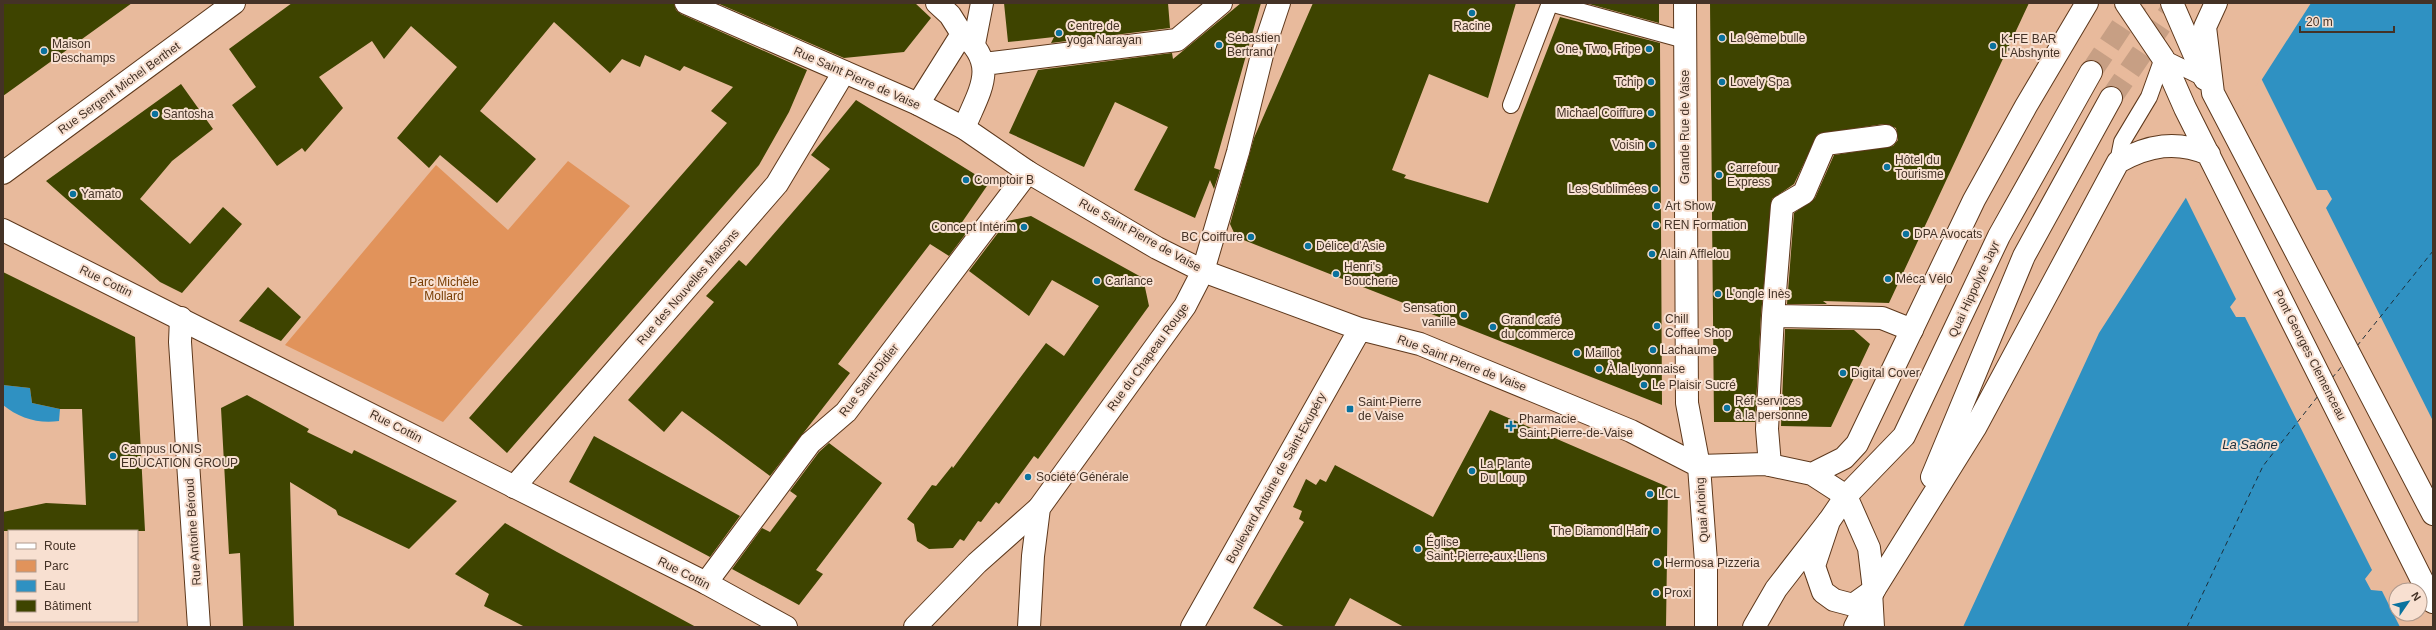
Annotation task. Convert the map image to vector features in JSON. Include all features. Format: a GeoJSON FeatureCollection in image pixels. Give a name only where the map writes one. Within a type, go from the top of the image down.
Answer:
{"type":"FeatureCollection","features":[{"type":"Feature","properties":{"kind":"street","name":"Rue Sergent Michel Berthet"},"geometry":{"type":"LineString","coordinates":[[3,173],[234,3]]}},
{"type":"Feature","properties":{"kind":"street","name":"Rue Saint Pierre de Vaise"},"geometry":{"type":"LineString","coordinates":[[686,3],[918,104],[964,128],[1028,172],[1157,248],[1203,271],[1360,329],[1420,344],[1631,431],[1699,466]]}},
{"type":"Feature","properties":{"kind":"street"},"geometry":{"type":"LineString","coordinates":[[937,3],[950,15],[984,64],[982,85],[964,128]]}},
{"type":"Feature","properties":{"kind":"street"},"geometry":{"type":"LineString","coordinates":[[918,104],[968,39],[982,3]]}},
{"type":"Feature","properties":{"kind":"street"},"geometry":{"type":"LineString","coordinates":[[984,64],[1177,40],[1221,3]]}},
{"type":"Feature","properties":{"kind":"street","name":"Rue du Chapeau Rouge"},"geometry":{"type":"LineString","coordinates":[[915,627],[977,563],[1038,508],[1185,306],[1203,271],[1238,152],[1263,51],[1279,3]]}},
{"type":"Feature","properties":{"kind":"street","name":"Grande Rue de Vaise"},"geometry":{"type":"LineString","coordinates":[[1685,3],[1687,404],[1699,466]]}},
{"type":"Feature","properties":{"kind":"street"},"geometry":{"type":"LineString","coordinates":[[1812,474],[1844,458],[1857,444],[1872,417],[1974,200],[2026,106],[2074,28],[2087,3]]}},
{"type":"Feature","properties":{"kind":"street","name":"Pont Georges Clemenceau"},"geometry":{"type":"LineString","coordinates":[[2126,3],[2163,58],[2185,108],[2433,602]]}},
{"type":"Feature","properties":{"kind":"street"},"geometry":{"type":"LineString","coordinates":[[2172,3],[2209,82],[2433,514]]}},
{"type":"Feature","properties":{"kind":"street"},"geometry":{"type":"LineString","coordinates":[[2209,82],[2205,27],[2216,3]]}},
{"type":"Feature","properties":{"kind":"street","name":"Rue des Nouvelles Maisons"},"geometry":{"type":"LineString","coordinates":[[514,487],[777,184],[844,72]]}},
{"type":"Feature","properties":{"kind":"street","name":"Quai Hippolyte Jayr"},"geometry":{"type":"LineString","coordinates":[[1829,521],[1846,496],[1904,436],[2000,236],[2090,72]]}},
{"type":"Feature","properties":{"kind":"street"},"geometry":{"type":"LineString","coordinates":[[1908,535],[2024,256],[2111,98]]}},
{"type":"Feature","properties":{"kind":"street"},"geometry":{"type":"LineString","coordinates":[[1770,465],[1767,422],[1773,316],[1782,206],[1804,193],[1825,144],[1886,136]]}},
{"type":"Feature","properties":{"kind":"street"},"geometry":{"type":"LineString","coordinates":[[1855,627],[1874,590],[1975,428],[2118,162],[2144,149],[2162,146],[2193,147],[2209,154]]}},
{"type":"Feature","properties":{"kind":"street","name":"Rue Saint-Didier"},"geometry":{"type":"LineString","coordinates":[[706,583],[810,444],[846,412],[1028,172]]}},
{"type":"Feature","properties":{"kind":"street","name":"Rue Cottin"},"geometry":{"type":"LineString","coordinates":[[3,230],[181,318],[706,583],[786,627]]}},
{"type":"Feature","properties":{"kind":"street"},"geometry":{"type":"LineString","coordinates":[[1773,316],[1882,318],[1912,330]]}},
{"type":"Feature","properties":{"kind":"street","name":"Rue Antoine Béroud"},"geometry":{"type":"LineString","coordinates":[[181,318],[180,342],[199,627]]}},
{"type":"Feature","properties":{"kind":"street","name":"Boulevard Antoine de Saint-Exupéry"},"geometry":{"type":"LineString","coordinates":[[1192,627],[1360,329]]}},
{"type":"Feature","properties":{"kind":"street"},"geometry":{"type":"LineString","coordinates":[[1699,466],[1770,465],[1812,474],[1846,496],[1869,548],[1874,590]]}},
{"type":"Feature","properties":{"kind":"street","name":"Quai Arloing"},"geometry":{"type":"LineString","coordinates":[[1699,466],[1706,562],[1706,627]]}},
{"type":"Feature","properties":{"kind":"street"},"geometry":{"type":"LineString","coordinates":[[1030,627],[1033,556],[1038,508]]}},
{"type":"Feature","properties":{"kind":"street"},"geometry":{"type":"LineString","coordinates":[[1829,521],[1814,566],[1823,592],[1834,600],[1853,605],[1874,590]]}},
{"type":"Feature","properties":{"kind":"street"},"geometry":{"type":"LineString","coordinates":[[1754,627],[1776,589],[1829,521]]}},
{"type":"Feature","properties":{"kind":"lane"},"geometry":{"type":"LineString","coordinates":[[1512,105],[1550,3],[1577,7],[1685,40]]}},
{"type":"Feature","properties":{"kind":"lane"},"geometry":{"type":"LineString","coordinates":[[2118,162],[2122,142],[2149,97],[2163,58],[2209,82]]}},
{"type":"Feature","properties":{"kind":"lane"},"geometry":{"type":"LineString","coordinates":[[1874,590],[1876,627]]}},
{"type":"Feature","properties":{"kind":"green space","name":"Parc Michèle Mollard"},"geometry":{"type":"Polygon","coordinates":[[[568,161],[630,206],[443,422],[285,345],[436,165],[508,230],[568,161]]]}},
{"type":"Feature","properties":{"kind":"water","name":"La Saône"},"geometry":{"type":"Polygon","coordinates":[[[2311,3],[2433,3],[2433,627],[1963,627],[2099,333],[2311,3]]]}},
{"type":"Feature","properties":{"kind":"water"},"geometry":{"type":"Polygon","coordinates":[[[3,385],[30,388],[32,403],[60,409],[59,421],[36,421],[22,417],[9,410],[3,405],[3,385]]]}},
{"type":"Feature","properties":{"kind":"pier"},"geometry":{"type":"Polygon","coordinates":[[[2261,78],[2317,190],[2327,190],[2332,199],[2326,208],[2433,421],[2433,627],[2400,627],[2398,622],[2428,622],[2428,582],[2388,582],[2388,603],[2382,591],[2371,590],[2365,579],[2372,570],[2245,317],[2236,317],[2230,307],[2236,299],[2185,196],[2261,78]]]}},
{"type":"Feature","properties":{"kind":"building"},"geometry":{"type":"Polygon","coordinates":[[[3,3],[132,3],[3,96],[3,3]]]}},
{"type":"Feature","properties":{"kind":"building"},"geometry":{"type":"Polygon","coordinates":[[[292,3],[674,3],[676,10],[681,14],[807,70],[789,112],[759,165],[507,453],[469,418],[727,123],[711,111],[733,87],[684,66],[680,71],[645,55],[640,67],[622,59],[610,73],[554,22],[480,111],[536,159],[497,203],[440,155],[429,168],[397,138],[457,67],[411,26],[384,59],[372,41],[319,77],[343,108],[305,152],[302,148],[277,166],[232,105],[256,87],[229,49],[292,3]]]}},
{"type":"Feature","properties":{"kind":"building"},"geometry":{"type":"Polygon","coordinates":[[[717,3],[915,3],[931,18],[904,52],[844,58],[717,3]]]}},
{"type":"Feature","properties":{"kind":"building"},"geometry":{"type":"Polygon","coordinates":[[[1004,3],[1168,3],[1170,28],[1051,43],[1054,37],[1008,42],[1004,3]]]}},
{"type":"Feature","properties":{"kind":"building"},"geometry":{"type":"Polygon","coordinates":[[[1241,3],[1261,3],[1214,168],[1220,170],[1214,189],[1210,180],[1195,218],[1134,190],[1168,127],[1115,102],[1084,167],[1009,133],[1038,70],[1172,53],[1173,59],[1241,3]]]}},
{"type":"Feature","properties":{"kind":"building"},"geometry":{"type":"Polygon","coordinates":[[[1313,3],[1516,3],[1488,98],[1429,74],[1392,170],[1406,175],[1404,178],[1488,203],[1560,17],[1660,43],[1662,405],[1236,237],[1230,224],[1254,138],[1313,3]]]}},
{"type":"Feature","properties":{"kind":"building"},"geometry":{"type":"Polygon","coordinates":[[[1659,3],[1659,23],[1589,4],[1659,3]]]}},
{"type":"Feature","properties":{"kind":"building"},"geometry":{"type":"Polygon","coordinates":[[[1710,3],[2029,3],[1889,303],[1823,301],[1827,304],[1787,304],[1794,213],[1815,198],[1834,155],[1893,146],[1898,140],[1896,128],[1884,124],[1818,134],[1794,184],[1772,199],[1761,315],[1755,422],[1714,422],[1710,3]]]}},
{"type":"Feature","properties":{"kind":"building"},"geometry":{"type":"Polygon","coordinates":[[[181,84],[213,129],[172,161],[140,199],[190,244],[223,207],[242,224],[182,293],[160,282],[46,181],[181,84]]]}},
{"type":"Feature","properties":{"kind":"building"},"geometry":{"type":"Polygon","coordinates":[[[856,100],[989,183],[956,231],[970,228],[949,256],[930,244],[838,364],[850,373],[770,476],[682,411],[664,432],[628,400],[714,302],[706,296],[739,260],[746,266],[830,169],[811,155],[856,100]]]}},
{"type":"Feature","properties":{"kind":"building"},"geometry":{"type":"Polygon","coordinates":[[[1031,216],[1143,278],[1149,306],[1038,459],[1034,456],[999,504],[996,502],[981,522],[978,521],[964,541],[960,539],[953,548],[929,549],[917,541],[914,524],[907,519],[932,485],[936,486],[952,466],[953,468],[1046,343],[1064,356],[1099,306],[1052,280],[1029,316],[969,271],[1007,221],[1031,216]]]}},
{"type":"Feature","properties":{"kind":"building","name":"Campus IONIS EDUCATION GROUP"},"geometry":{"type":"Polygon","coordinates":[[[3,272],[135,337],[145,531],[3,531],[3,512],[46,503],[86,505],[82,409],[60,409],[32,403],[30,388],[3,385],[3,272]]]}},
{"type":"Feature","properties":{"kind":"building"},"geometry":{"type":"Polygon","coordinates":[[[268,287],[301,317],[281,341],[239,321],[268,287]]]}},
{"type":"Feature","properties":{"kind":"building"},"geometry":{"type":"Polygon","coordinates":[[[1785,329],[1854,330],[1870,344],[1831,427],[1781,426],[1785,329]]]}},
{"type":"Feature","properties":{"kind":"building"},"geometry":{"type":"Polygon","coordinates":[[[247,395],[309,429],[307,432],[352,454],[354,450],[457,501],[409,549],[338,515],[336,510],[290,482],[294,627],[243,627],[240,553],[229,554],[221,408],[247,395]]]}},
{"type":"Feature","properties":{"kind":"building"},"geometry":{"type":"Polygon","coordinates":[[[1490,410],[1668,487],[1666,627],[1404,627],[1350,598],[1334,627],[1285,627],[1253,608],[1304,522],[1299,519],[1302,511],[1293,507],[1306,479],[1316,485],[1320,479],[1326,482],[1335,465],[1433,517],[1490,410]]]}},
{"type":"Feature","properties":{"kind":"building"},"geometry":{"type":"Polygon","coordinates":[[[594,436],[740,516],[710,557],[569,482],[594,436]]]}},
{"type":"Feature","properties":{"kind":"building"},"geometry":{"type":"Polygon","coordinates":[[[829,443],[882,483],[816,570],[823,574],[799,605],[732,569],[762,528],[770,532],[797,496],[790,491],[819,452],[829,443]]]}},
{"type":"Feature","properties":{"kind":"building"},"geometry":{"type":"Polygon","coordinates":[[[505,523],[696,627],[525,627],[484,606],[489,594],[455,574],[505,523]]]}},
{"type":"Feature","properties":{"kind":"ferry route"},"geometry":{"type":"LineString","coordinates":[[2357,346],[2433,251]]}},
{"type":"Feature","properties":{"kind":"ferry route"},"geometry":{"type":"LineString","coordinates":[[2332,378],[2343,365]]}},
{"type":"Feature","properties":{"kind":"ferry route"},"geometry":{"type":"LineString","coordinates":[[2187,627],[2263,466],[2318,396]]}},
{"type":"Feature","properties":{"kind":"tunnel"},"geometry":{"type":"LineString","coordinates":[[2091,72],[2137,3]]}},
{"type":"Feature","properties":{"kind":"tunnel"},"geometry":{"type":"LineString","coordinates":[[2111,98],[2176,3]]}},
{"type":"Feature","properties":{"kind":"place","name":"Racine"},"geometry":{"type":"Point","coordinates":[1472,13]}},
{"type":"Feature","properties":{"kind":"place","name":"Centre de yoga Narayan"},"geometry":{"type":"Point","coordinates":[1059,33]}},
{"type":"Feature","properties":{"kind":"place","name":"La 9ème bulle"},"geometry":{"type":"Point","coordinates":[1722,38]}},
{"type":"Feature","properties":{"kind":"place","name":"Sébastien Bertrand"},"geometry":{"type":"Point","coordinates":[1219,45]}},
{"type":"Feature","properties":{"kind":"place","name":"K-FE BAR L'Abshynte"},"geometry":{"type":"Point","coordinates":[1993,46]}},
{"type":"Feature","properties":{"kind":"place","name":"One, Two, Fripe"},"geometry":{"type":"Point","coordinates":[1649,49]}},
{"type":"Feature","properties":{"kind":"place","name":"Maison Deschamps"},"geometry":{"type":"Point","coordinates":[44,51]}},
{"type":"Feature","properties":{"kind":"place","name":"Tchip"},"geometry":{"type":"Point","coordinates":[1651,82]}},
{"type":"Feature","properties":{"kind":"place","name":"Lovely Spa"},"geometry":{"type":"Point","coordinates":[1722,82]}},
{"type":"Feature","properties":{"kind":"place","name":"Michael Coiffure"},"geometry":{"type":"Point","coordinates":[1651,113]}},
{"type":"Feature","properties":{"kind":"place","name":"Santosha"},"geometry":{"type":"Point","coordinates":[155,114]}},
{"type":"Feature","properties":{"kind":"place","name":"Voisin"},"geometry":{"type":"Point","coordinates":[1652,145]}},
{"type":"Feature","properties":{"kind":"place","name":"Hôtel du Tourisme"},"geometry":{"type":"Point","coordinates":[1887,167]}},
{"type":"Feature","properties":{"kind":"place","name":"Carrefour Express"},"geometry":{"type":"Point","coordinates":[1719,175]}},
{"type":"Feature","properties":{"kind":"place","name":"Comptoir B"},"geometry":{"type":"Point","coordinates":[966,180]}},
{"type":"Feature","properties":{"kind":"place","name":"Les Sublimées"},"geometry":{"type":"Point","coordinates":[1655,189]}},
{"type":"Feature","properties":{"kind":"place","name":"Yamato"},"geometry":{"type":"Point","coordinates":[73,194]}},
{"type":"Feature","properties":{"kind":"place","name":"Art Show"},"geometry":{"type":"Point","coordinates":[1657,206]}},
{"type":"Feature","properties":{"kind":"place","name":"REN Formation"},"geometry":{"type":"Point","coordinates":[1656,225]}},
{"type":"Feature","properties":{"kind":"place","name":"Concept Intérim"},"geometry":{"type":"Point","coordinates":[1024,227]}},
{"type":"Feature","properties":{"kind":"place","name":"DPA Avocats"},"geometry":{"type":"Point","coordinates":[1906,234]}},
{"type":"Feature","properties":{"kind":"place","name":"BC Coiffure"},"geometry":{"type":"Point","coordinates":[1251,237]}},
{"type":"Feature","properties":{"kind":"place","name":"Délice d'Asie"},"geometry":{"type":"Point","coordinates":[1308,246]}},
{"type":"Feature","properties":{"kind":"place","name":"Alain Afflelou"},"geometry":{"type":"Point","coordinates":[1652,254]}},
{"type":"Feature","properties":{"kind":"place","name":"Henri's Boucherie"},"geometry":{"type":"Point","coordinates":[1336,274]}},
{"type":"Feature","properties":{"kind":"place","name":"Méca Vélo"},"geometry":{"type":"Point","coordinates":[1888,279]}},
{"type":"Feature","properties":{"kind":"place","name":"Carlance"},"geometry":{"type":"Point","coordinates":[1097,281]}},
{"type":"Feature","properties":{"kind":"place","name":"L'ongle Inès"},"geometry":{"type":"Point","coordinates":[1718,294]}},
{"type":"Feature","properties":{"kind":"place","name":"Sensation vanille"},"geometry":{"type":"Point","coordinates":[1464,315]}},
{"type":"Feature","properties":{"kind":"place","name":"Chill Coffee Shop"},"geometry":{"type":"Point","coordinates":[1657,326]}},
{"type":"Feature","properties":{"kind":"place","name":"Grand café du commerce"},"geometry":{"type":"Point","coordinates":[1493,327]}},
{"type":"Feature","properties":{"kind":"place","name":"Lachaume"},"geometry":{"type":"Point","coordinates":[1653,350]}},
{"type":"Feature","properties":{"kind":"place","name":"Maillot"},"geometry":{"type":"Point","coordinates":[1577,353]}},
{"type":"Feature","properties":{"kind":"place","name":"À la Lyonnaise"},"geometry":{"type":"Point","coordinates":[1599,369]}},
{"type":"Feature","properties":{"kind":"place","name":"Digital Cover"},"geometry":{"type":"Point","coordinates":[1843,373]}},
{"type":"Feature","properties":{"kind":"place","name":"Le Plaisir Sucré"},"geometry":{"type":"Point","coordinates":[1644,385]}},
{"type":"Feature","properties":{"kind":"place","name":"Réf services à la personne"},"geometry":{"type":"Point","coordinates":[1727,408]}},
{"type":"Feature","properties":{"kind":"place","name":"Saint-Pierre de Vaise"},"geometry":{"type":"Point","coordinates":[1350,409]}},
{"type":"Feature","properties":{"kind":"place","name":"Pharmacie Saint-Pierre-de-Vaise"},"geometry":{"type":"Point","coordinates":[1511,426]}},
{"type":"Feature","properties":{"kind":"place","name":"Campus IONIS EDUCATION GROUP"},"geometry":{"type":"Point","coordinates":[113,456]}},
{"type":"Feature","properties":{"kind":"place","name":"La Plante Du Loup"},"geometry":{"type":"Point","coordinates":[1472,471]}},
{"type":"Feature","properties":{"kind":"place","name":"Société Générale"},"geometry":{"type":"Point","coordinates":[1028,477]}},
{"type":"Feature","properties":{"kind":"place","name":"LCL"},"geometry":{"type":"Point","coordinates":[1650,494]}},
{"type":"Feature","properties":{"kind":"place","name":"The Diamond Hair"},"geometry":{"type":"Point","coordinates":[1656,531]}},
{"type":"Feature","properties":{"kind":"place","name":"Église Saint-Pierre-aux-Liens"},"geometry":{"type":"Point","coordinates":[1418,549]}},
{"type":"Feature","properties":{"kind":"place","name":"Hermosa Pizzeria"},"geometry":{"type":"Point","coordinates":[1657,563]}},
{"type":"Feature","properties":{"kind":"place","name":"Proxi"},"geometry":{"type":"Point","coordinates":[1656,593]}}]}
